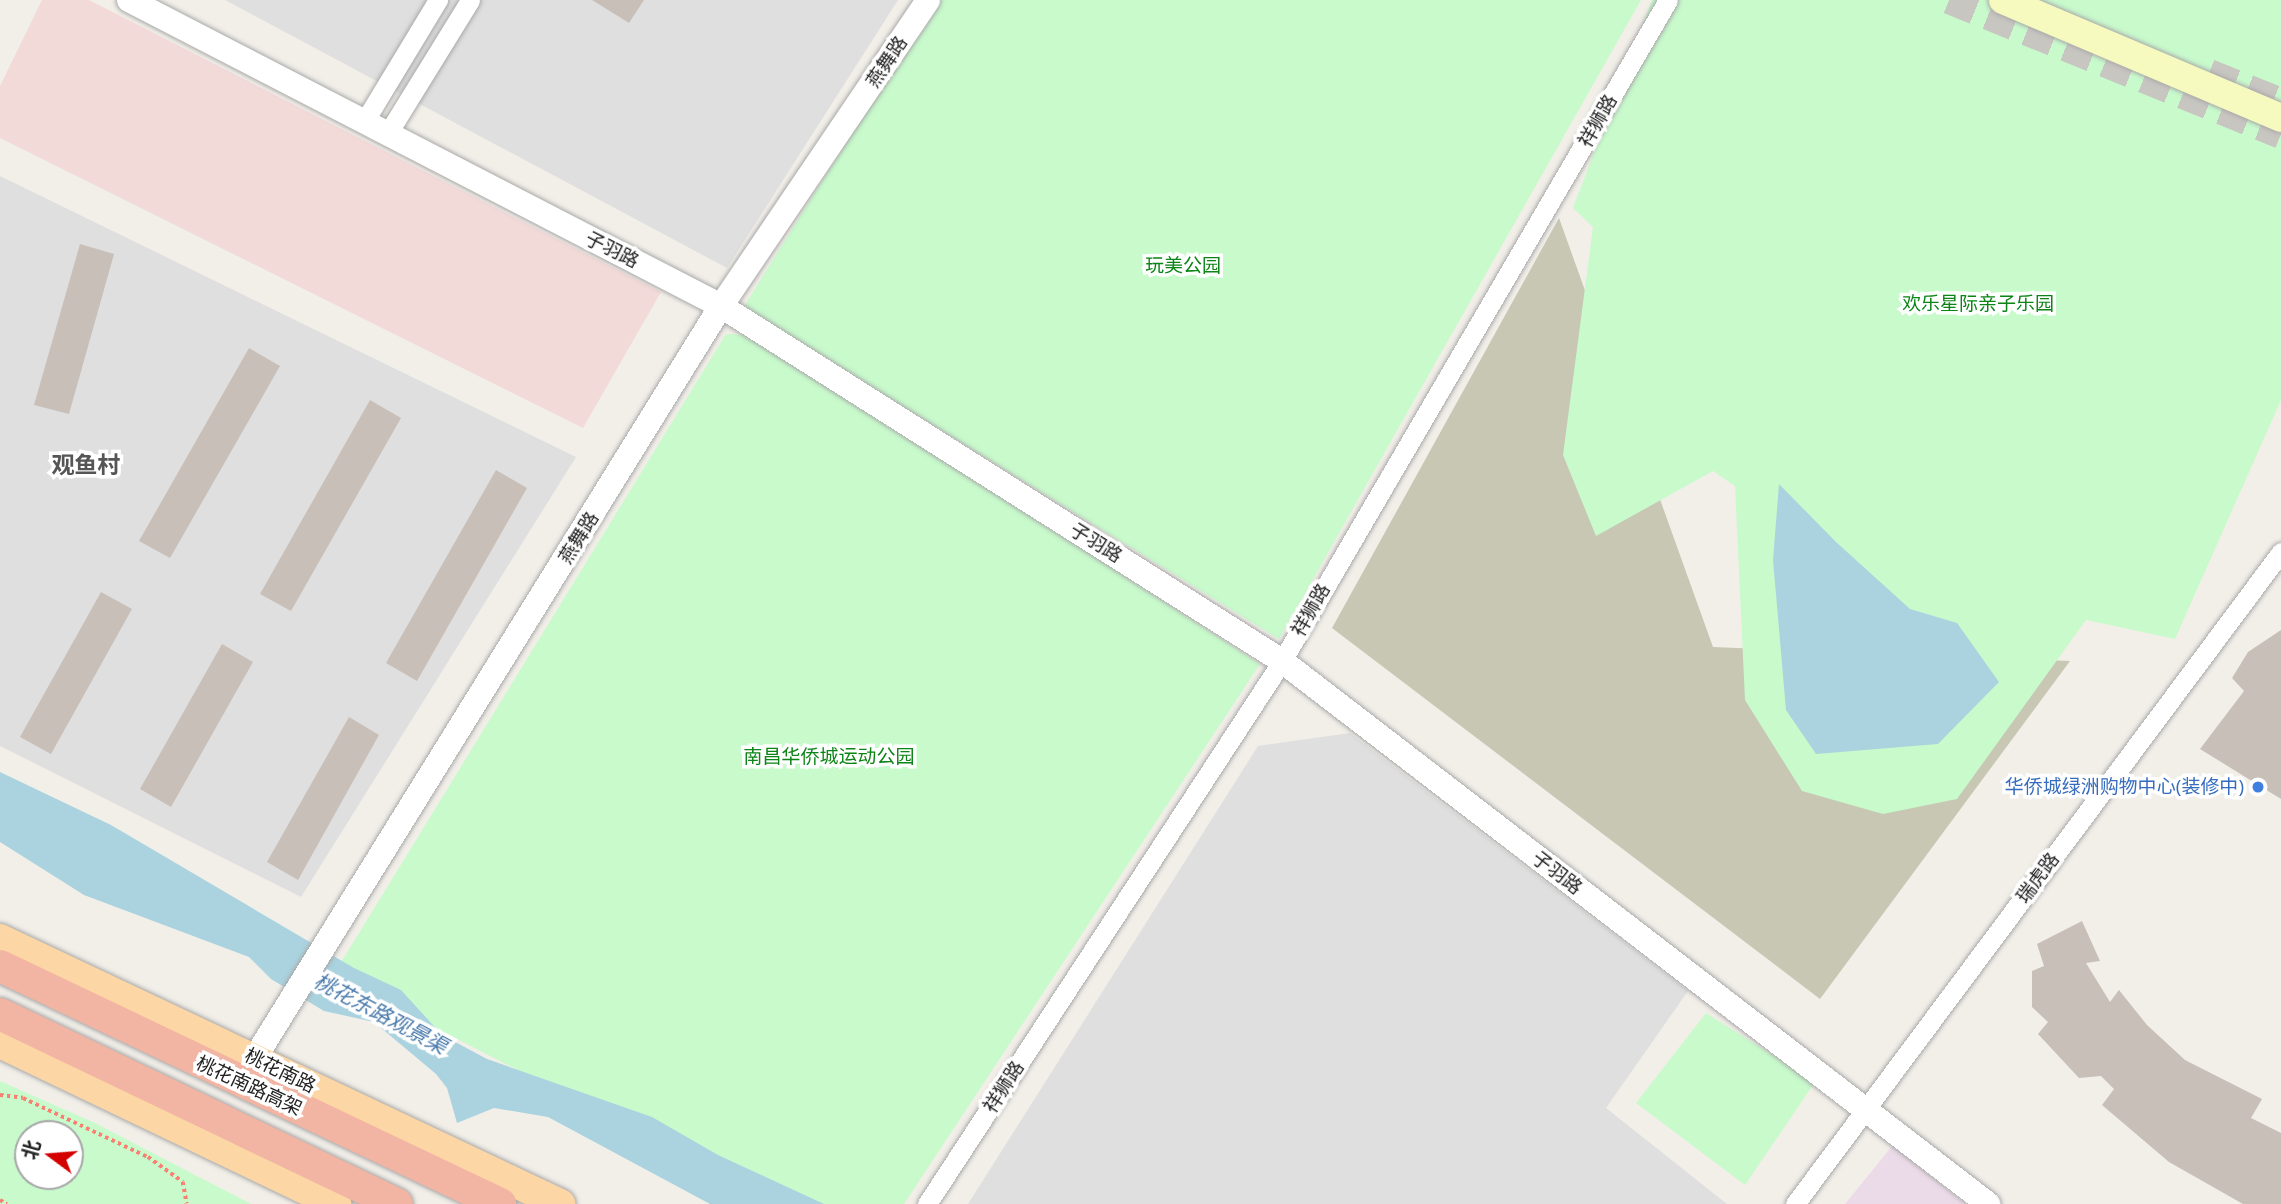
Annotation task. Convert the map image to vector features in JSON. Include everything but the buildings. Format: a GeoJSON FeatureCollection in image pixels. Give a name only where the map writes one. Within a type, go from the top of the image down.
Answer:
{"type":"FeatureCollection","features":[{"type":"Feature","properties":{"kind":"highway","name":"桃花南路高架"},"geometry":{"type":"LineString","coordinates":[[0,966],[248,1070],[500,1204]]}},
{"type":"Feature","properties":{"kind":"highway"},"geometry":{"type":"LineString","coordinates":[[0,1014],[397,1204]]}},
{"type":"Feature","properties":{"kind":"main road"},"geometry":{"type":"LineString","coordinates":[[2003,0],[2281,118]]}},
{"type":"Feature","properties":{"kind":"main road","name":"桃花南路"},"geometry":{"type":"LineString","coordinates":[[0,939],[248,1070],[560,1204]]}},
{"type":"Feature","properties":{"kind":"main road"},"geometry":{"type":"LineString","coordinates":[[0,1042],[336,1204]]}},
{"type":"Feature","properties":{"kind":"street","name":"子羽路"},"geometry":{"type":"LineString","coordinates":[[129,0],[721,306],[1282,661],[1988,1204]]}},
{"type":"Feature","properties":{"kind":"street"},"geometry":{"type":"LineString","coordinates":[[364,122],[438,0]]}},
{"type":"Feature","properties":{"kind":"street"},"geometry":{"type":"LineString","coordinates":[[388,133],[470,0]]}},
{"type":"Feature","properties":{"kind":"street","name":"燕舞路"},"geometry":{"type":"LineString","coordinates":[[248,1070],[721,306],[928,0]]}},
{"type":"Feature","properties":{"kind":"street","name":"祥狮路"},"geometry":{"type":"LineString","coordinates":[[927,1204],[1282,661],[1668,0]]}},
{"type":"Feature","properties":{"kind":"street","name":"瑞虎路"},"geometry":{"type":"LineString","coordinates":[[1795,1204],[2281,552]]}},
{"type":"Feature","properties":{"kind":"path"},"geometry":{"type":"LineString","coordinates":[[0,1096],[23,1098],[148,1157],[183,1182],[187,1204]]}},
{"type":"Feature","properties":{"kind":"path"},"geometry":{"type":"LineString","coordinates":[[0,1200],[7,1204]]}},
{"type":"Feature","properties":{"kind":"shaded area"},"geometry":{"type":"Polygon","coordinates":[[[42,0],[89,0],[661,292],[583,428],[0,138],[0,86],[42,0]]]}},
{"type":"Feature","properties":{"kind":"shaded area"},"geometry":{"type":"Polygon","coordinates":[[[225,0],[898,0],[727,268],[225,0]]]}},
{"type":"Feature","properties":{"kind":"shaded area"},"geometry":{"type":"Polygon","coordinates":[[[0,176],[576,457],[301,897],[0,746],[0,176]]]}},
{"type":"Feature","properties":{"kind":"shaded area"},"geometry":{"type":"Polygon","coordinates":[[[1559,218],[1713,647],[2070,661],[1820,999],[1332,628],[1559,218]]]}},
{"type":"Feature","properties":{"kind":"shaded area"},"geometry":{"type":"Polygon","coordinates":[[[1350,733],[1688,991],[1606,1108],[1727,1204],[968,1204],[1258,746],[1350,733]]]}},
{"type":"Feature","properties":{"kind":"shaded area"},"geometry":{"type":"Polygon","coordinates":[[[1893,1145],[1965,1204],[1845,1204],[1893,1145]]]}},
{"type":"Feature","properties":{"kind":"green space","name":"玩美公园"},"geometry":{"type":"Polygon","coordinates":[[[935,0],[1641,0],[1279,639],[743,308],[935,0]]]}},
{"type":"Feature","properties":{"kind":"green space","name":"欢乐星际亲子乐园"},"geometry":{"type":"Polygon","coordinates":[[[1652,0],[2281,0],[2281,400],[2175,639],[2086,620],[1957,799],[1883,814],[1802,791],[1745,700],[1735,486],[1713,471],[1596,536],[1563,455],[1593,227],[1573,208],[1652,0]]]}},
{"type":"Feature","properties":{"kind":"green space","name":"南昌华侨城运动公园"},"geometry":{"type":"Polygon","coordinates":[[[726,334],[752,335],[1260,664],[904,1204],[778,1204],[395,1007],[337,969],[726,334]]]}},
{"type":"Feature","properties":{"kind":"green space"},"geometry":{"type":"Polygon","coordinates":[[[1706,1013],[1815,1082],[1745,1185],[1636,1103],[1706,1013]]]}},
{"type":"Feature","properties":{"kind":"green space"},"geometry":{"type":"Polygon","coordinates":[[[0,1081],[95,1123],[251,1204],[0,1204],[0,1081]]]}},
{"type":"Feature","properties":{"kind":"water"},"geometry":{"type":"Polygon","coordinates":[[[1779,484],[1836,542],[1910,609],[1957,623],[1999,682],[1938,744],[1816,754],[1786,710],[1773,560],[1779,484]]]}},
{"type":"Feature","properties":{"kind":"water","name":"桃花东路观景渠"},"geometry":{"type":"Polygon","coordinates":[[[0,772],[111,825],[354,968],[401,990],[442,1035],[487,1059],[652,1117],[718,1155],[824,1204],[710,1204],[548,1117],[494,1108],[457,1123],[447,1088],[436,1074],[374,1022],[324,1011],[271,979],[249,957],[84,895],[0,842],[0,772]]]}},
{"type":"Feature","properties":{"kind":"tunnel"},"geometry":{"type":"LineString","coordinates":[[1949,0],[2281,135]]}},
{"type":"Feature","properties":{"kind":"tunnel"},"geometry":{"type":"LineString","coordinates":[[2209,73],[2281,102]]}},
{"type":"Feature","properties":{"kind":"place","name":"华侨城绿洲购物中心(装修中)"},"geometry":{"type":"Point","coordinates":[2258,787]}},
{"type":"Feature","properties":{"kind":"district","name":"观鱼村"},"geometry":{"type":"Point","coordinates":[86,464]}}]}
